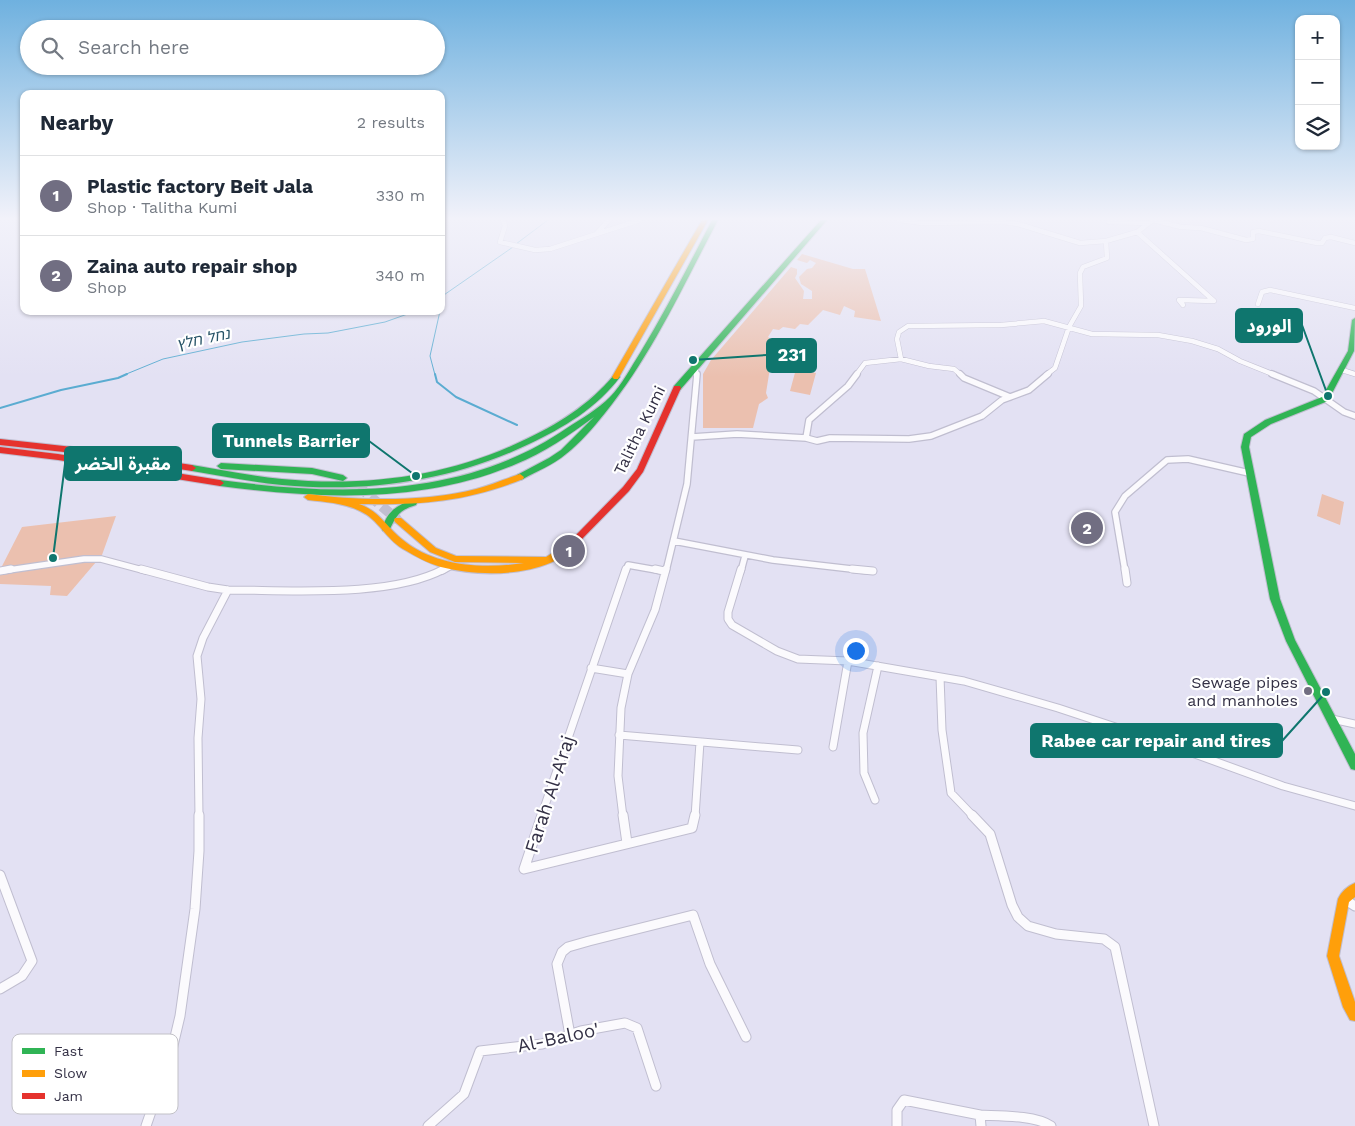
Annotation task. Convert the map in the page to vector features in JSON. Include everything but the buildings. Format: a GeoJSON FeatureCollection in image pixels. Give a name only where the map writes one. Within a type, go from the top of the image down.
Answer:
{"type":"FeatureCollection","features":[{"type":"Feature","properties":{"kind":"main road"},"geometry":{"type":"LineString","coordinates":[[386,529],[389,517],[393,511],[401,506],[464,496],[509,482],[519,463],[539,446],[564,429],[606,388],[620,371],[676,273]]}},
{"type":"Feature","properties":{"kind":"main road"},"geometry":{"type":"LineString","coordinates":[[303,496],[394,495],[478,480],[566,444],[602,413],[625,383],[649,344],[687,273]]}},
{"type":"Feature","properties":{"kind":"main road","name":"Talitha Kumi"},"geometry":{"type":"LineString","coordinates":[[303,496],[362,507],[371,512],[403,545],[451,566],[518,567],[537,564],[547,560],[571,545],[626,489],[640,470],[674,391],[696,364],[779,273]]}},
{"type":"Feature","properties":{"kind":"main road"},"geometry":{"type":"LineString","coordinates":[[1355,320],[1351,351],[1325,398],[1268,422],[1247,436],[1245,447],[1276,599],[1291,641],[1355,765]]}},
{"type":"Feature","properties":{"kind":"main road"},"geometry":{"type":"LineString","coordinates":[[270,490],[355,493],[416,488],[468,477],[519,463],[558,439],[610,402]]}},
{"type":"Feature","properties":{"kind":"main road"},"geometry":{"type":"LineString","coordinates":[[0,442],[127,457],[248,468],[312,471],[343,478]]}},
{"type":"Feature","properties":{"kind":"main road"},"geometry":{"type":"LineString","coordinates":[[0,450],[52,456],[303,496],[358,502],[418,502]]}},
{"type":"Feature","properties":{"kind":"main road"},"geometry":{"type":"LineString","coordinates":[[127,457],[246,477],[312,484],[355,486],[407,484],[519,463]]}},
{"type":"Feature","properties":{"kind":"main road"},"geometry":{"type":"LineString","coordinates":[[398,520],[432,550],[455,559],[547,560]]}},
{"type":"Feature","properties":{"kind":"main road"},"geometry":{"type":"LineString","coordinates":[[1355,888],[1344,899],[1333,956],[1348,1002],[1355,1015]]}},
{"type":"Feature","properties":{"kind":"street"},"geometry":{"type":"LineString","coordinates":[[692,437],[737,434],[806,438],[817,441],[830,438],[919,439],[943,432],[982,416],[1002,400],[1020,395],[1029,390],[1055,368],[1069,327],[1081,306],[1080,273]]}},
{"type":"Feature","properties":{"kind":"street"},"geometry":{"type":"LineString","coordinates":[[1182,273],[1214,301],[1179,300],[1183,305]]}},
{"type":"Feature","properties":{"kind":"street"},"geometry":{"type":"LineString","coordinates":[[1258,304],[1262,292],[1270,290],[1355,308]]}},
{"type":"Feature","properties":{"kind":"street"},"geometry":{"type":"LineString","coordinates":[[901,359],[897,339],[899,332],[908,326],[1001,325],[1044,321],[1092,334],[1158,335],[1192,341],[1218,349],[1240,361],[1297,383],[1325,398],[1344,412],[1355,416]]}},
{"type":"Feature","properties":{"kind":"street"},"geometry":{"type":"LineString","coordinates":[[806,438],[809,420],[848,386],[865,363],[901,359],[928,366],[954,369],[964,378],[1010,397]]}},
{"type":"Feature","properties":{"kind":"street"},"geometry":{"type":"LineString","coordinates":[[627,844],[618,776],[621,708],[628,674],[655,610],[688,484],[696,364]]}},
{"type":"Feature","properties":{"kind":"street"},"geometry":{"type":"LineString","coordinates":[[1342,370],[1355,374]]}},
{"type":"Feature","properties":{"kind":"street"},"geometry":{"type":"LineString","coordinates":[[1127,583],[1115,512],[1125,496],[1167,460],[1188,459],[1249,473]]}},
{"type":"Feature","properties":{"kind":"street"},"geometry":{"type":"LineString","coordinates":[[674,541],[745,556],[822,568],[873,571]]}},
{"type":"Feature","properties":{"kind":"street"},"geometry":{"type":"LineString","coordinates":[[745,556],[728,612],[728,619],[732,625],[777,651],[798,659],[848,661],[964,681],[1058,708],[1170,744],[1283,786],[1355,806]]}},
{"type":"Feature","properties":{"kind":"street"},"geometry":{"type":"LineString","coordinates":[[0,570],[84,559],[101,559],[208,587],[228,590],[352,589],[395,585],[430,577],[451,566]]}},
{"type":"Feature","properties":{"kind":"street","name":"Farah Al-A'raj"},"geometry":{"type":"LineString","coordinates":[[664,571],[628,565],[591,668],[524,869],[692,828],[695,818],[700,742]]}},
{"type":"Feature","properties":{"kind":"street"},"geometry":{"type":"LineString","coordinates":[[176,1034],[196,909],[199,851],[198,738],[201,699],[197,656],[203,638],[228,590]]}},
{"type":"Feature","properties":{"kind":"street"},"geometry":{"type":"LineString","coordinates":[[833,747],[848,661]]}},
{"type":"Feature","properties":{"kind":"street"},"geometry":{"type":"LineString","coordinates":[[876,800],[864,773],[863,733],[878,666]]}},
{"type":"Feature","properties":{"kind":"street"},"geometry":{"type":"LineString","coordinates":[[591,668],[628,674]]}},
{"type":"Feature","properties":{"kind":"street"},"geometry":{"type":"LineString","coordinates":[[940,677],[942,730],[951,793],[990,834],[1018,917],[1028,926],[1056,934],[1104,939],[1115,947],[1154,1126]]}},
{"type":"Feature","properties":{"kind":"street"},"geometry":{"type":"LineString","coordinates":[[1332,719],[1355,724]]}},
{"type":"Feature","properties":{"kind":"street"},"geometry":{"type":"LineString","coordinates":[[619,735],[798,750]]}},
{"type":"Feature","properties":{"kind":"street"},"geometry":{"type":"LineString","coordinates":[[0,875],[32,961],[22,976],[0,989]]}},
{"type":"Feature","properties":{"kind":"street"},"geometry":{"type":"LineString","coordinates":[[1344,899],[1355,906]]}},
{"type":"Feature","properties":{"kind":"street"},"geometry":{"type":"LineString","coordinates":[[570,1035],[557,964],[562,952],[568,947],[589,941],[693,915],[710,964],[746,1037]]}},
{"type":"Feature","properties":{"kind":"street","name":"Al-Baloo'"},"geometry":{"type":"LineString","coordinates":[[428,1126],[464,1094],[480,1051],[542,1044],[570,1035],[625,1023],[637,1028],[656,1086]]}},
{"type":"Feature","properties":{"kind":"street"},"geometry":{"type":"LineString","coordinates":[[897,1126],[897,1110],[904,1100],[980,1115],[1045,1122],[1051,1126]]}},
{"type":"Feature","properties":{"kind":"street"},"geometry":{"type":"LineString","coordinates":[[146,1126],[150,1114]]}},
{"type":"Feature","properties":{"kind":"street"},"geometry":{"type":"LineString","coordinates":[[980,1115],[981,1126]]}},
{"type":"Feature","properties":{"kind":"shaded area"},"geometry":{"type":"Polygon","coordinates":[[[786,273],[797,273],[795,278],[804,291],[803,299],[812,299],[812,291],[801,284],[799,277],[803,273],[866,273],[881,321],[854,317],[855,311],[844,306],[840,315],[823,310],[808,325],[800,324],[795,329],[783,327],[779,330],[773,329],[768,337],[771,339],[766,350],[767,363],[770,368],[766,393],[768,398],[759,404],[753,428],[703,428],[703,374],[711,360],[786,273]]]}},
{"type":"Feature","properties":{"kind":"shaded area"},"geometry":{"type":"Polygon","coordinates":[[[796,369],[816,373],[810,395],[790,391],[796,369]]]}},
{"type":"Feature","properties":{"kind":"shaded area"},"geometry":{"type":"Polygon","coordinates":[[[1322,494],[1344,502],[1340,525],[1317,516],[1322,494]]]}},
{"type":"Feature","properties":{"kind":"shaded area"},"geometry":{"type":"Polygon","coordinates":[[[116,516],[102,555],[67,596],[50,595],[51,586],[0,584],[0,570],[22,527],[116,516]]]}},
{"type":"Feature","properties":{"kind":"waterway","name":"נחל חלץ"},"geometry":{"type":"LineString","coordinates":[[445,294],[476,273]]}},
{"type":"Feature","properties":{"kind":"waterway","name":"נחל חלץ"},"geometry":{"type":"LineString","coordinates":[[124,375],[163,359],[242,342],[304,334],[328,333],[385,322],[405,315]]}},
{"type":"Feature","properties":{"kind":"waterway"},"geometry":{"type":"LineString","coordinates":[[435,375],[430,356],[439,315]]}},
{"type":"Feature","properties":{"kind":"waterway","name":"נחל חלץ"},"geometry":{"type":"LineString","coordinates":[[0,408],[61,390],[118,378],[127,374]]}},
{"type":"Feature","properties":{"kind":"waterway"},"geometry":{"type":"LineString","coordinates":[[435,374],[437,382],[456,397],[517,425]]}},
{"type":"Feature","properties":{"kind":"tunnel"},"geometry":{"type":"LineString","coordinates":[[359,487],[398,520]]}},
{"type":"Feature","properties":{"kind":"traffic: fast"},"geometry":{"type":"LineString","coordinates":[[520,477],[564,452],[593,423],[634,369],[688,273]]}},
{"type":"Feature","properties":{"kind":"traffic: fast"},"geometry":{"type":"LineString","coordinates":[[677,388],[778,273]]}},
{"type":"Feature","properties":{"kind":"traffic: fast"},"geometry":{"type":"LineString","coordinates":[[1355,320],[1351,351],[1325,399],[1268,422],[1247,436],[1245,447],[1275,599],[1291,641],[1355,765]]}},
{"type":"Feature","properties":{"kind":"traffic: fast"},"geometry":{"type":"LineString","coordinates":[[192,468],[283,482],[348,485],[381,483],[446,472],[478,463],[549,431],[590,403],[616,377]]}},
{"type":"Feature","properties":{"kind":"traffic: fast"},"geometry":{"type":"LineString","coordinates":[[220,483],[256,488],[330,493],[368,492],[442,484],[478,475],[525,457],[563,435],[611,400]]}},
{"type":"Feature","properties":{"kind":"traffic: fast"},"geometry":{"type":"LineString","coordinates":[[221,466],[312,471],[343,478]]}},
{"type":"Feature","properties":{"kind":"traffic: fast"},"geometry":{"type":"LineString","coordinates":[[386,529],[395,512],[403,506],[413,503]]}},
{"type":"Feature","properties":{"kind":"traffic: slow"},"geometry":{"type":"LineString","coordinates":[[616,377],[676,273]]}},
{"type":"Feature","properties":{"kind":"traffic: slow"},"geometry":{"type":"LineString","coordinates":[[338,500],[430,500],[475,493],[520,477]]}},
{"type":"Feature","properties":{"kind":"traffic: slow"},"geometry":{"type":"LineString","coordinates":[[308,497],[339,501],[361,508],[378,518],[403,545],[435,561],[455,566],[503,569],[537,564],[560,553],[579,537]]}},
{"type":"Feature","properties":{"kind":"traffic: slow"},"geometry":{"type":"LineString","coordinates":[[398,520],[433,550],[455,559],[547,560]]}},
{"type":"Feature","properties":{"kind":"traffic: slow"},"geometry":{"type":"LineString","coordinates":[[1355,889],[1344,899],[1333,956],[1348,1002],[1355,1015]]}},
{"type":"Feature","properties":{"kind":"traffic: jam"},"geometry":{"type":"LineString","coordinates":[[579,537],[626,489],[640,470],[677,388]]}},
{"type":"Feature","properties":{"kind":"traffic: jam"},"geometry":{"type":"LineString","coordinates":[[0,442],[73,450],[192,468]]}},
{"type":"Feature","properties":{"kind":"traffic: jam"},"geometry":{"type":"LineString","coordinates":[[0,450],[58,457],[220,483]]}},
{"type":"Feature","properties":{"kind":"place","name":"231"},"geometry":{"type":"Point","coordinates":[693,360]}},
{"type":"Feature","properties":{"kind":"place","name":"الورود"},"geometry":{"type":"Point","coordinates":[1328,396]}},
{"type":"Feature","properties":{"kind":"place","name":"Tunnels Barrier"},"geometry":{"type":"Point","coordinates":[416,476]}},
{"type":"Feature","properties":{"kind":"place","name":"Zaina auto repair shop"},"geometry":{"type":"Point","coordinates":[1087,528]}},
{"type":"Feature","properties":{"kind":"place","name":"Plastic factory Beit Jala"},"geometry":{"type":"Point","coordinates":[569,551]}},
{"type":"Feature","properties":{"kind":"place","name":"مقبرة الخضر"},"geometry":{"type":"Point","coordinates":[53,558]}},
{"type":"Feature","properties":{"kind":"place","name":"Sewage pipes and manholes"},"geometry":{"type":"Point","coordinates":[1308,691]}},
{"type":"Feature","properties":{"kind":"place","name":"Rabee car repair and tires"},"geometry":{"type":"Point","coordinates":[1326,692]}}]}
